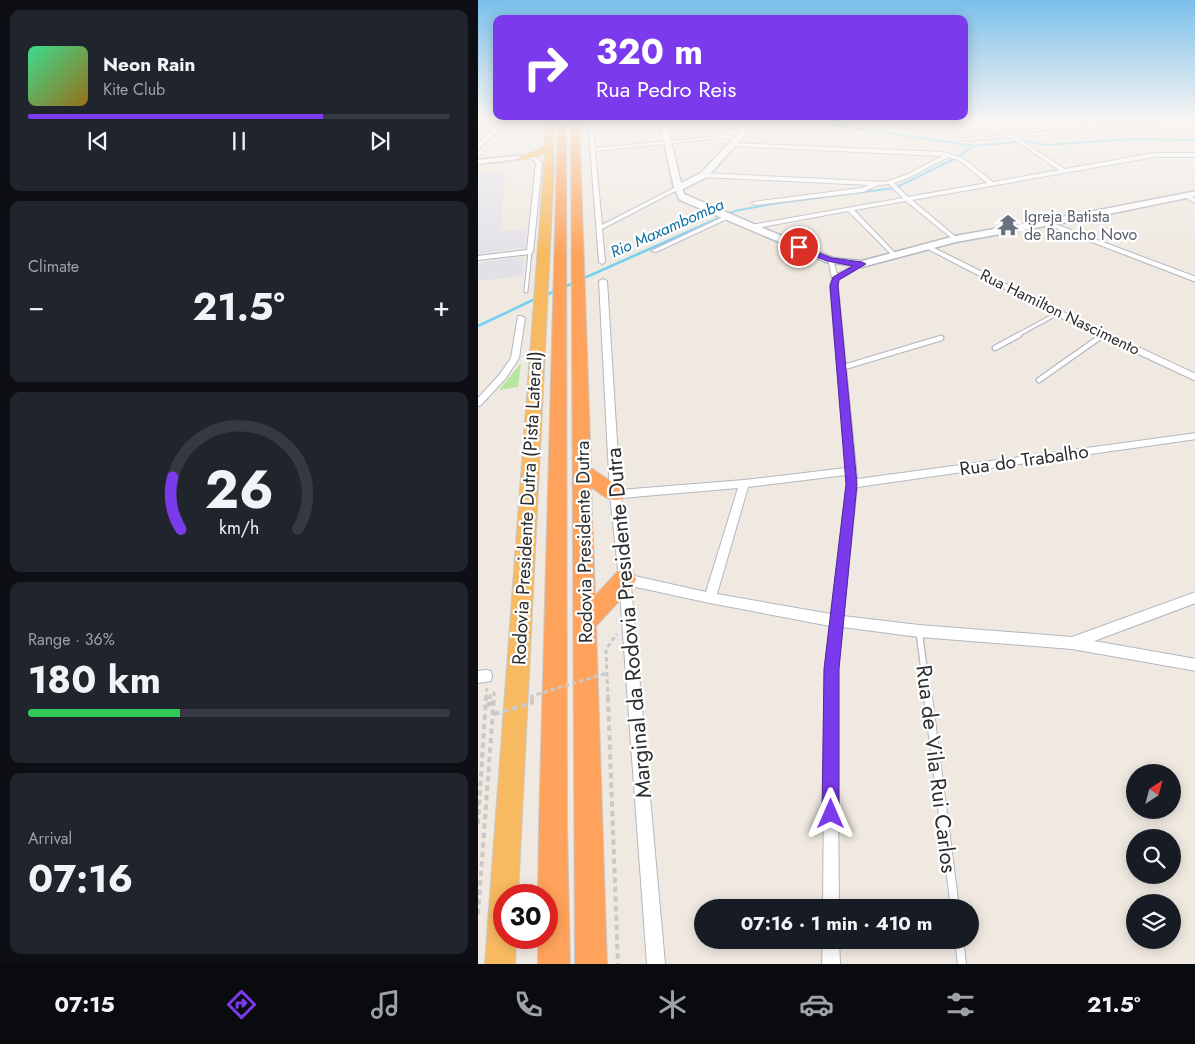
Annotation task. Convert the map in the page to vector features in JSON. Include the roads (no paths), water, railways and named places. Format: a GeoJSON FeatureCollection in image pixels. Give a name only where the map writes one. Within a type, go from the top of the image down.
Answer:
{"type":"FeatureCollection","features":[{"type":"Feature","properties":{"kind":"highway","name":"Rodovia Presidente Dutra (Pista Lateral)"},"geometry":{"type":"LineString","coordinates":[[505,884],[555,289],[550,165]]}},
{"type":"Feature","properties":{"kind":"highway","name":"Rodovia Presidente Dutra"},"geometry":{"type":"LineString","coordinates":[[554,964],[555,289],[560,165]]}},
{"type":"Feature","properties":{"kind":"highway","name":"Rodovia Presidente Dutra"},"geometry":{"type":"LineString","coordinates":[[570,165],[555,289],[582,471],[591,964]]}},
{"type":"Feature","properties":{"kind":"highway"},"geometry":{"type":"LineString","coordinates":[[582,471],[615,494]]}},
{"type":"Feature","properties":{"kind":"highway"},"geometry":{"type":"LineString","coordinates":[[585,622],[625,579]]}},
{"type":"Feature","properties":{"kind":"highway","name":"Rodovia Presidente Dutra (Pista Lateral)"},"geometry":{"type":"LineString","coordinates":[[500,964],[501,949]]}},
{"type":"Feature","properties":{"kind":"main road"},"geometry":{"type":"LineString","coordinates":[[673,165],[678,188],[683,198],[830,260],[862,264],[955,239],[1047,223],[1191,194]]}},
{"type":"Feature","properties":{"kind":"main road"},"geometry":{"type":"LineString","coordinates":[[678,188],[704,174],[713,165]]}},
{"type":"Feature","properties":{"kind":"main road"},"geometry":{"type":"LineString","coordinates":[[676,177],[687,179],[704,174]]}},
{"type":"Feature","properties":{"kind":"street"},"geometry":{"type":"LineString","coordinates":[[478,258],[530,252],[539,165]]}},
{"type":"Feature","properties":{"kind":"street"},"geometry":{"type":"LineString","coordinates":[[594,165],[602,262]]}},
{"type":"Feature","properties":{"kind":"street"},"geometry":{"type":"LineString","coordinates":[[704,174],[894,186],[931,165]]}},
{"type":"Feature","properties":{"kind":"street"},"geometry":{"type":"LineString","coordinates":[[968,165],[992,184]]}},
{"type":"Feature","properties":{"kind":"street"},"geometry":{"type":"LineString","coordinates":[[1055,165],[1064,171]]}},
{"type":"Feature","properties":{"kind":"street"},"geometry":{"type":"LineString","coordinates":[[751,227],[1098,165]]}},
{"type":"Feature","properties":{"kind":"street"},"geometry":{"type":"LineString","coordinates":[[755,203],[863,190],[877,184]]}},
{"type":"Feature","properties":{"kind":"street"},"geometry":{"type":"LineString","coordinates":[[894,186],[955,239]]}},
{"type":"Feature","properties":{"kind":"street"},"geometry":{"type":"LineString","coordinates":[[600,228],[678,188]]}},
{"type":"Feature","properties":{"kind":"street"},"geometry":{"type":"LineString","coordinates":[[1191,194],[1196,202]]}},
{"type":"Feature","properties":{"kind":"street"},"geometry":{"type":"LineString","coordinates":[[850,209],[894,255]]}},
{"type":"Feature","properties":{"kind":"street"},"geometry":{"type":"LineString","coordinates":[[654,251],[723,216]]}},
{"type":"Feature","properties":{"kind":"street"},"geometry":{"type":"LineString","coordinates":[[1047,223],[1196,280]]}},
{"type":"Feature","properties":{"kind":"street","name":"Rua Hamilton Nascimento"},"geometry":{"type":"LineString","coordinates":[[926,246],[1196,378]]}},
{"type":"Feature","properties":{"kind":"street"},"geometry":{"type":"LineString","coordinates":[[830,260],[835,278],[834,286],[852,484],[831,669],[831,899]]}},
{"type":"Feature","properties":{"kind":"street"},"geometry":{"type":"LineString","coordinates":[[835,278],[862,264]]}},
{"type":"Feature","properties":{"kind":"street","name":"Marginal da Rodovia Presidente Dutra"},"geometry":{"type":"LineString","coordinates":[[603,281],[615,494],[625,579],[656,964]]}},
{"type":"Feature","properties":{"kind":"street"},"geometry":{"type":"LineString","coordinates":[[480,400],[503,376],[515,358],[521,318]]}},
{"type":"Feature","properties":{"kind":"street","name":"Rua do Trabalho"},"geometry":{"type":"LineString","coordinates":[[852,484],[1196,436]]}},
{"type":"Feature","properties":{"kind":"street"},"geometry":{"type":"LineString","coordinates":[[615,494],[744,484],[850,472]]}},
{"type":"Feature","properties":{"kind":"street"},"geometry":{"type":"LineString","coordinates":[[710,598],[744,484]]}},
{"type":"Feature","properties":{"kind":"street"},"geometry":{"type":"LineString","coordinates":[[625,579],[710,598],[836,621],[919,631],[1072,643],[1196,664]]}},
{"type":"Feature","properties":{"kind":"street"},"geometry":{"type":"LineString","coordinates":[[1072,643],[1196,597]]}},
{"type":"Feature","properties":{"kind":"street"},"geometry":{"type":"LineString","coordinates":[[831,949],[831,964]]}},
{"type":"Feature","properties":{"kind":"lane"},"geometry":{"type":"LineString","coordinates":[[530,252],[555,289]]}},
{"type":"Feature","properties":{"kind":"lane"},"geometry":{"type":"LineString","coordinates":[[995,348],[1058,312]]}},
{"type":"Feature","properties":{"kind":"lane"},"geometry":{"type":"LineString","coordinates":[[1039,380],[1104,334]]}},
{"type":"Feature","properties":{"kind":"lane"},"geometry":{"type":"LineString","coordinates":[[841,368],[942,338]]}},
{"type":"Feature","properties":{"kind":"lane","name":"Rua de Vila Rui Carlos"},"geometry":{"type":"LineString","coordinates":[[919,631],[954,899]]}},
{"type":"Feature","properties":{"kind":"lane"},"geometry":{"type":"LineString","coordinates":[[960,949],[962,964]]}},
{"type":"Feature","properties":{"kind":"waterway","name":"Rio Maxambomba"},"geometry":{"type":"LineString","coordinates":[[727,215],[735,211],[778,203],[895,188],[942,165]]}},
{"type":"Feature","properties":{"kind":"waterway","name":"Rio Maxambomba"},"geometry":{"type":"LineString","coordinates":[[544,296],[730,213]]}},
{"type":"Feature","properties":{"kind":"waterway","name":"Rio Maxambomba"},"geometry":{"type":"LineString","coordinates":[[478,326],[537,298]]}},
{"type":"Feature","properties":{"kind":"place","name":"Igreja Batista de Rancho Novo"},"geometry":{"type":"Point","coordinates":[1008,225]}}]}
